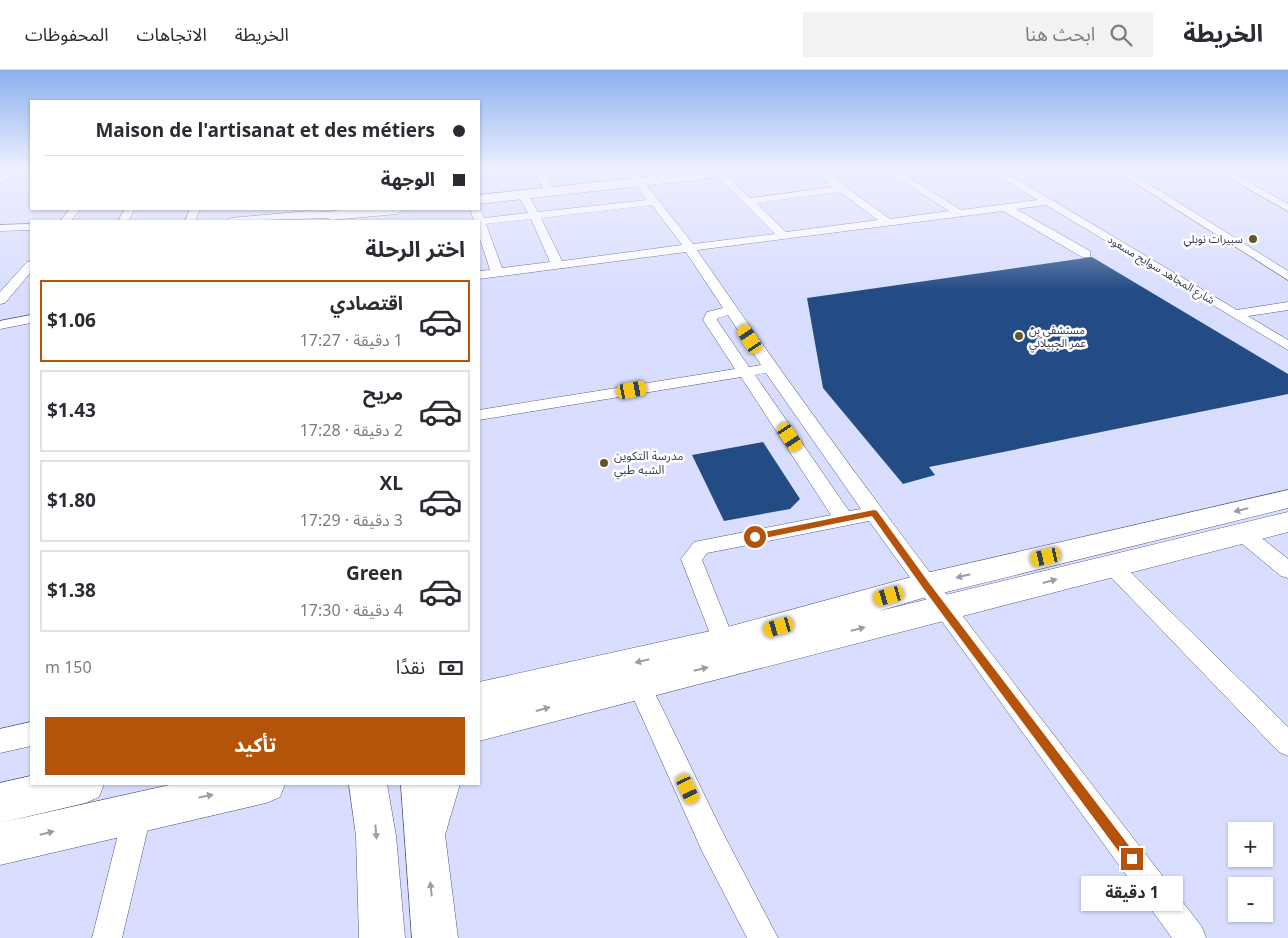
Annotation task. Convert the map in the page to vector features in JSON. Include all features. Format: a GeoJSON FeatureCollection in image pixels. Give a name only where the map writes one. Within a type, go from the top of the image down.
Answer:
{"type":"FeatureCollection","features":[{"type":"Feature","properties":{"kind":"main road"},"geometry":{"type":"LineString","coordinates":[[340,213],[382,210]]}},
{"type":"Feature","properties":{"kind":"main road"},"geometry":{"type":"LineString","coordinates":[[480,698],[1006,580],[1288,499]]}},
{"type":"Feature","properties":{"kind":"main road"},"geometry":{"type":"LineString","coordinates":[[1006,580],[1111,565],[1288,522]]}},
{"type":"Feature","properties":{"kind":"main road"},"geometry":{"type":"LineString","coordinates":[[480,724],[639,684],[934,596]]}},
{"type":"Feature","properties":{"kind":"main road"},"geometry":{"type":"LineString","coordinates":[[480,738],[515,716]]}},
{"type":"Feature","properties":{"kind":"main road"},"geometry":{"type":"LineString","coordinates":[[0,803],[80,785]]}},
{"type":"Feature","properties":{"kind":"main road"},"geometry":{"type":"LineString","coordinates":[[0,844],[138,811],[261,785]]}},
{"type":"Feature","properties":{"kind":"main road"},"geometry":{"type":"LineString","coordinates":[[368,785],[376,836],[382,938]]}},
{"type":"Feature","properties":{"kind":"main road"},"geometry":{"type":"LineString","coordinates":[[420,785],[436,938]]}},
{"type":"Feature","properties":{"kind":"main road"},"geometry":{"type":"LineString","coordinates":[[426,839],[441,785]]}},
{"type":"Feature","properties":{"kind":"street"},"geometry":{"type":"LineString","coordinates":[[66,220],[74,210]]}},
{"type":"Feature","properties":{"kind":"street"},"geometry":{"type":"LineString","coordinates":[[531,210],[557,264]]}},
{"type":"Feature","properties":{"kind":"street"},"geometry":{"type":"LineString","coordinates":[[480,222],[590,210]]}},
{"type":"Feature","properties":{"kind":"street"},"geometry":{"type":"LineString","coordinates":[[660,210],[689,247],[770,368],[934,596],[1191,938]]}},
{"type":"Feature","properties":{"kind":"street"},"geometry":{"type":"LineString","coordinates":[[757,210],[783,235]]}},
{"type":"Feature","properties":{"kind":"street"},"geometry":{"type":"LineString","coordinates":[[870,210],[887,222]]}},
{"type":"Feature","properties":{"kind":"street"},"geometry":{"type":"LineString","coordinates":[[953,210],[957,212]]}},
{"type":"Feature","properties":{"kind":"street"},"geometry":{"type":"LineString","coordinates":[[480,275],[980,210]]}},
{"type":"Feature","properties":{"kind":"street"},"geometry":{"type":"LineString","coordinates":[[1008,210],[1086,254]]}},
{"type":"Feature","properties":{"kind":"street","name":"شارع المجاهد سوايح مسعود"},"geometry":{"type":"LineString","coordinates":[[1060,210],[1288,346]]}},
{"type":"Feature","properties":{"kind":"street"},"geometry":{"type":"LineString","coordinates":[[1182,210],[1288,276]]}},
{"type":"Feature","properties":{"kind":"street"},"geometry":{"type":"LineString","coordinates":[[236,220],[258,214],[340,213]]}},
{"type":"Feature","properties":{"kind":"street"},"geometry":{"type":"LineString","coordinates":[[0,228],[30,227]]}},
{"type":"Feature","properties":{"kind":"street"},"geometry":{"type":"LineString","coordinates":[[480,228],[483,246],[497,273]]}},
{"type":"Feature","properties":{"kind":"street"},"geometry":{"type":"LineString","coordinates":[[1269,264],[1288,265]]}},
{"type":"Feature","properties":{"kind":"street"},"geometry":{"type":"LineString","coordinates":[[0,299],[30,266]]}},
{"type":"Feature","properties":{"kind":"street"},"geometry":{"type":"LineString","coordinates":[[1235,314],[1288,306]]}},
{"type":"Feature","properties":{"kind":"street"},"geometry":{"type":"LineString","coordinates":[[731,310],[712,315],[710,320],[746,370],[845,520]]}},
{"type":"Feature","properties":{"kind":"street"},"geometry":{"type":"LineString","coordinates":[[0,319],[29,320]]}},
{"type":"Feature","properties":{"kind":"street"},"geometry":{"type":"LineString","coordinates":[[0,325],[29,320]]}},
{"type":"Feature","properties":{"kind":"street"},"geometry":{"type":"LineString","coordinates":[[480,415],[746,370],[770,368]]}},
{"type":"Feature","properties":{"kind":"street"},"geometry":{"type":"LineString","coordinates":[[724,642],[691,559],[701,548],[874,513]]}},
{"type":"Feature","properties":{"kind":"street"},"geometry":{"type":"LineString","coordinates":[[1242,533],[1287,569]]}},
{"type":"Feature","properties":{"kind":"street"},"geometry":{"type":"LineString","coordinates":[[1111,565],[1288,744]]}},
{"type":"Feature","properties":{"kind":"street"},"geometry":{"type":"LineString","coordinates":[[639,684],[712,841],[763,938]]}},
{"type":"Feature","properties":{"kind":"street"},"geometry":{"type":"LineString","coordinates":[[0,741],[30,734]]}},
{"type":"Feature","properties":{"kind":"street"},"geometry":{"type":"LineString","coordinates":[[107,938],[138,811]]}},
{"type":"Feature","properties":{"kind":"building","name":"مستشفى بن عمر الجبيلاني"},"geometry":{"type":"Polygon","coordinates":[[[1092,257],[1288,374],[1288,394],[929,467],[935,475],[903,484],[823,388],[807,298],[1092,257]]]}},
{"type":"Feature","properties":{"kind":"building"},"geometry":{"type":"Polygon","coordinates":[[[763,442],[800,499],[790,509],[724,521],[692,455],[763,442]]]}},
{"type":"Feature","properties":{"kind":"place","name":"سبيرات نوبلي"},"geometry":{"type":"Point","coordinates":[1253,239]}},
{"type":"Feature","properties":{"kind":"place","name":"مستشفى بن عمر الجبيلاني"},"geometry":{"type":"Point","coordinates":[1019,336]}},
{"type":"Feature","properties":{"kind":"place","name":"مدرسة التكوين الشبه طبي"},"geometry":{"type":"Point","coordinates":[604,463]}},
{"type":"Feature","properties":{"kind":"route"},"geometry":{"type":"LineString","coordinates":[[755,537],[874,513],[1132,859]]}}]}
